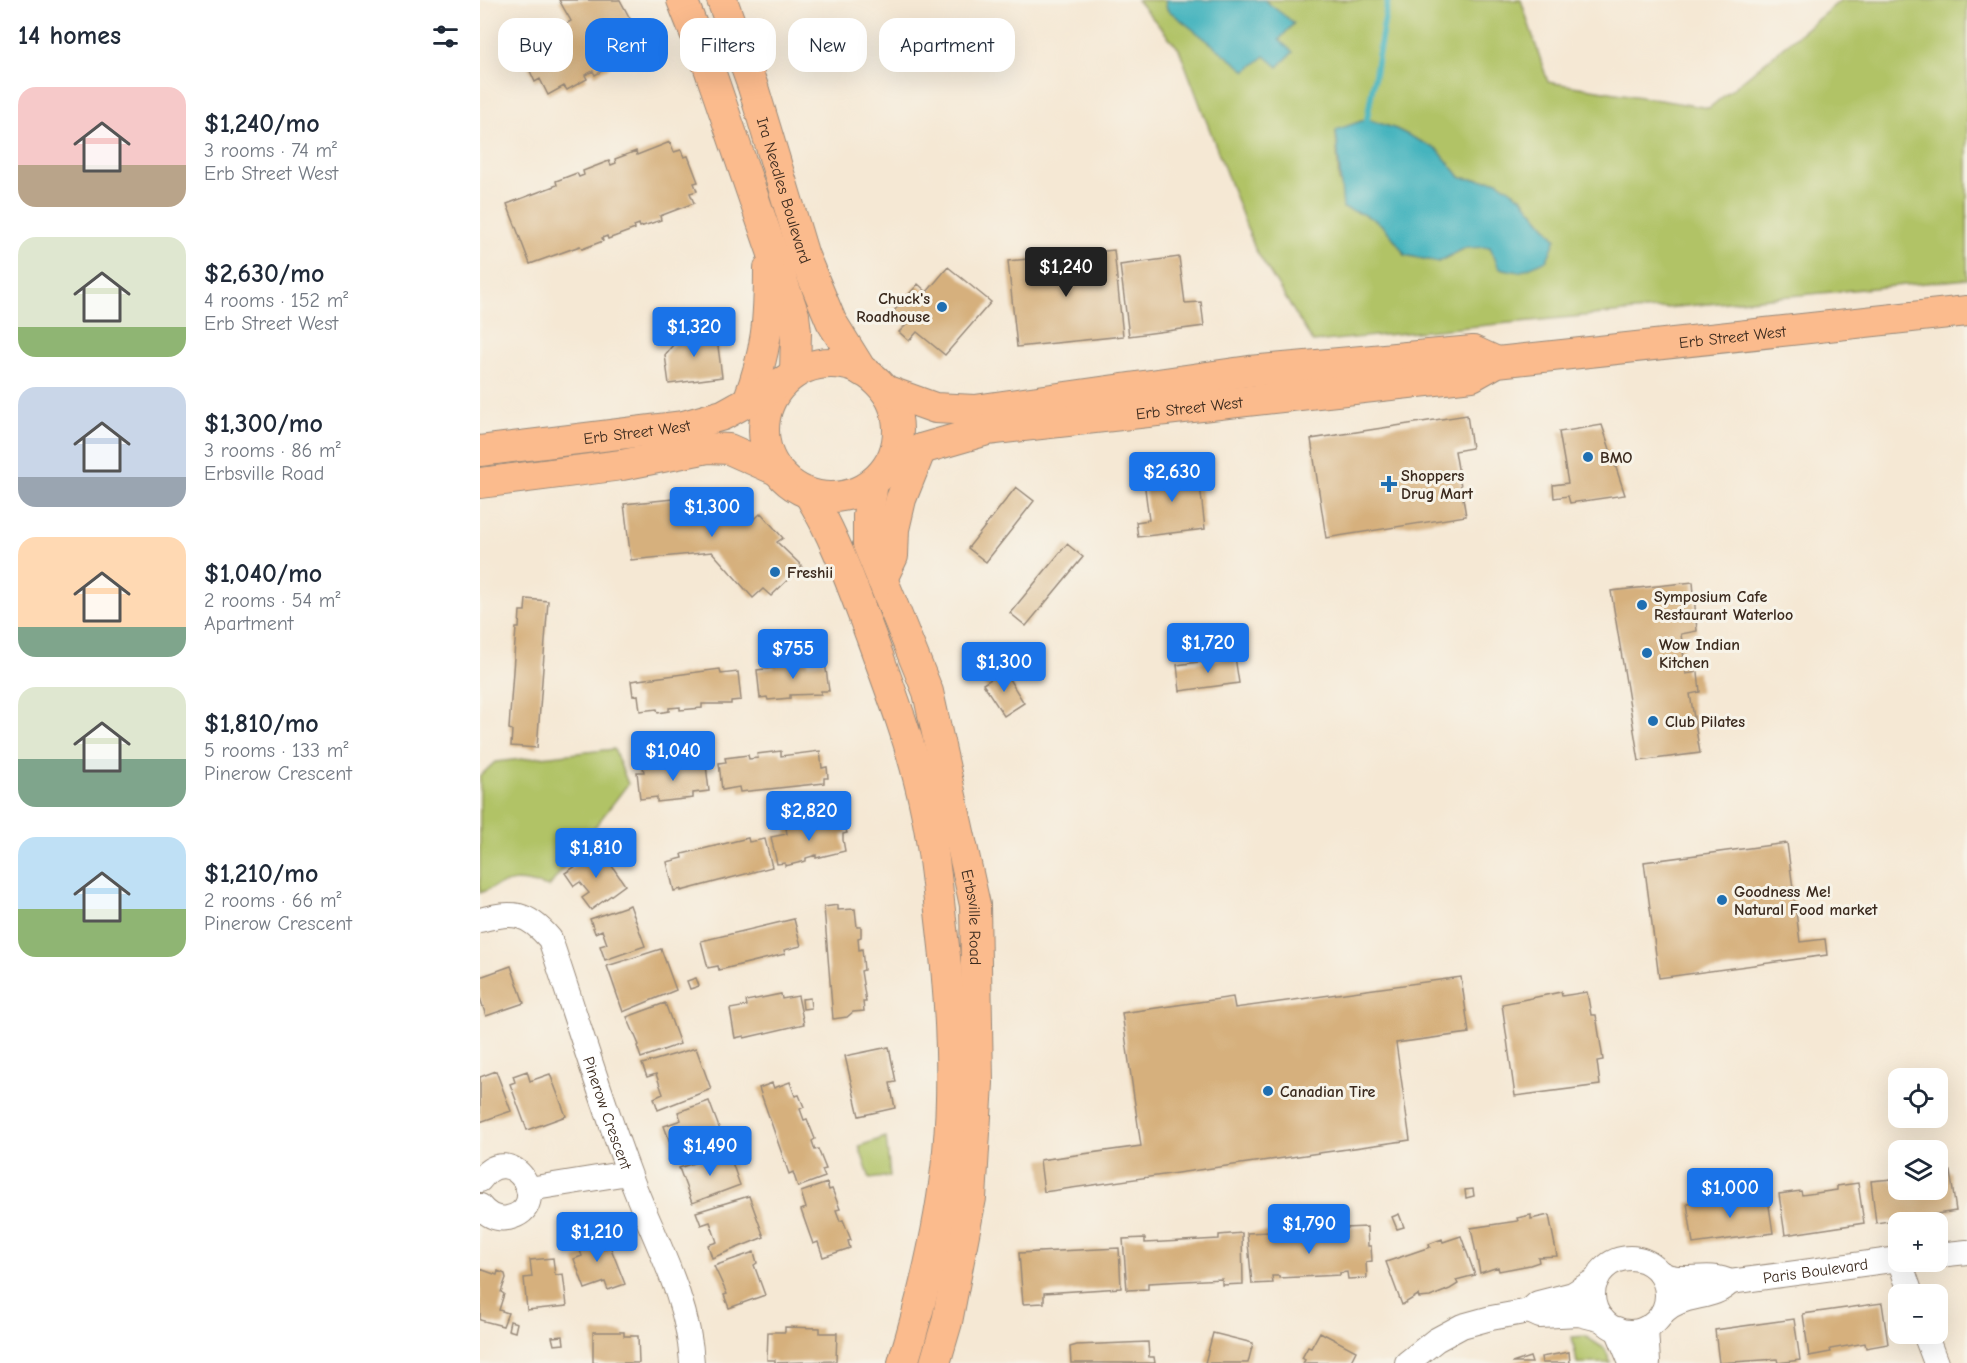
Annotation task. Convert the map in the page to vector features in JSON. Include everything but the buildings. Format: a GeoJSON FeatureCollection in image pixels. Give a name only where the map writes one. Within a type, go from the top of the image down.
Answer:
{"type":"FeatureCollection","features":[{"type":"Feature","properties":{"kind":"main road","name":"Ira Needles Boulevard"},"geometry":{"type":"LineString","coordinates":[[682,0],[709,68],[794,315],[796,332],[789,377]]}},
{"type":"Feature","properties":{"kind":"main road","name":"Ira Needles Boulevard"},"geometry":{"type":"LineString","coordinates":[[722,0],[753,87],[804,256],[831,321],[862,371]]}},
{"type":"Feature","properties":{"kind":"main road"},"geometry":{"type":"LineString","coordinates":[[748,401],[762,363],[768,331],[770,240]]}},
{"type":"Feature","properties":{"kind":"main road","name":"Erb Street West"},"geometry":{"type":"LineString","coordinates":[[880,477],[921,449],[987,429],[1472,375],[1497,362],[1967,311]]}},
{"type":"Feature","properties":{"kind":"main road","name":"Erb Street West"},"geometry":{"type":"LineString","coordinates":[[885,390],[935,408],[975,410],[1249,371],[1473,351],[1497,362]]}},
{"type":"Feature","properties":{"kind":"main road"},"geometry":{"type":"LineString","coordinates":[[833,363],[862,371],[885,390],[892,403],[898,428],[894,456],[880,477],[863,489],[837,496],[809,494],[791,484],[776,470],[765,442],[764,418],[773,394],[789,377],[807,367],[833,363]]}},
{"type":"Feature","properties":{"kind":"main road","name":"Erb Street West"},"geometry":{"type":"LineString","coordinates":[[480,451],[684,426],[723,415],[789,377]]}},
{"type":"Feature","properties":{"kind":"main road","name":"Erb Street West"},"geometry":{"type":"LineString","coordinates":[[480,483],[621,465],[708,448],[729,449],[776,470]]}},
{"type":"Feature","properties":{"kind":"main road"},"geometry":{"type":"LineString","coordinates":[[882,579],[893,556],[894,529],[901,499],[921,449]]}},
{"type":"Feature","properties":{"kind":"main road","name":"Erbsville Road"},"geometry":{"type":"LineString","coordinates":[[880,477],[868,516],[868,544],[928,692],[975,905],[978,1083],[971,1198],[947,1322],[935,1363]]}},
{"type":"Feature","properties":{"kind":"main road","name":"Erbsville Road"},"geometry":{"type":"LineString","coordinates":[[809,494],[830,527],[897,707],[920,782],[934,850],[946,966],[948,1149],[942,1200],[922,1299],[903,1363]]}},
{"type":"Feature","properties":{"kind":"street","name":"Pinerow Crescent"},"geometry":{"type":"LineString","coordinates":[[480,920],[503,914],[522,916],[538,926],[550,939],[628,1173],[684,1313],[691,1344],[692,1363]]}},
{"type":"Feature","properties":{"kind":"street"},"geometry":{"type":"LineString","coordinates":[[480,1180],[490,1170],[498,1167],[510,1168],[526,1181],[529,1189],[525,1207],[516,1216],[502,1219],[494,1217],[480,1206]]}},
{"type":"Feature","properties":{"kind":"street"},"geometry":{"type":"LineString","coordinates":[[529,1189],[628,1173]]}},
{"type":"Feature","properties":{"kind":"street"},"geometry":{"type":"LineString","coordinates":[[1948,1254],[1967,1252]]}},
{"type":"Feature","properties":{"kind":"street"},"geometry":{"type":"LineString","coordinates":[[1630,1363],[1610,1324],[1594,1304],[1593,1291],[1597,1279],[1606,1267],[1623,1259],[1641,1260],[1659,1272],[1667,1292],[1655,1320],[1648,1363]]}},
{"type":"Feature","properties":{"kind":"street","name":"Paris Boulevard"},"geometry":{"type":"LineString","coordinates":[[1659,1272],[1672,1278],[1711,1276],[1730,1282],[1888,1261]]}},
{"type":"Feature","properties":{"kind":"street"},"geometry":{"type":"LineString","coordinates":[[1407,1363],[1436,1340],[1462,1326],[1491,1317],[1529,1311],[1538,1303],[1573,1294],[1597,1279]]}},
{"type":"Feature","properties":{"kind":"street","name":"Paris Boulevard"},"geometry":{"type":"LineString","coordinates":[[1655,1320],[1676,1302],[1718,1292],[1730,1282]]}},
{"type":"Feature","properties":{"kind":"street"},"geometry":{"type":"LineString","coordinates":[[1529,1311],[1540,1316],[1579,1314],[1632,1332],[1655,1320]]}},
{"type":"Feature","properties":{"kind":"street"},"geometry":{"type":"LineString","coordinates":[[1929,1344],[1936,1363]]}},
{"type":"Feature","properties":{"kind":"green space"},"geometry":{"type":"Polygon","coordinates":[[[1137,0],[1165,0],[1167,10],[1279,40],[1293,23],[1264,0],[1521,0],[1548,82],[1709,108],[1841,0],[1967,0],[1967,279],[1313,342],[1255,249],[1179,49],[1137,0]],[[1367,119],[1336,131],[1339,182],[1369,215],[1388,229],[1405,255],[1438,262],[1465,248],[1556,239],[1522,198],[1497,181],[1461,178],[1438,150],[1396,129],[1367,119]]]}},
{"type":"Feature","properties":{"kind":"green space"},"geometry":{"type":"Polygon","coordinates":[[[614,749],[628,784],[549,887],[514,881],[480,893],[480,776],[495,762],[614,749]]]}},
{"type":"Feature","properties":{"kind":"green space"},"geometry":{"type":"Polygon","coordinates":[[[886,1137],[890,1176],[870,1179],[859,1146],[886,1137]]]}},
{"type":"Feature","properties":{"kind":"green space"},"geometry":{"type":"Polygon","coordinates":[[[1585,1336],[1605,1349],[1611,1363],[1577,1363],[1572,1337],[1585,1336]]]}},
{"type":"Feature","properties":{"kind":"water"},"geometry":{"type":"Polygon","coordinates":[[[1165,0],[1264,0],[1294,23],[1279,40],[1293,52],[1278,67],[1265,56],[1246,71],[1167,9],[1165,0]]]}},
{"type":"Feature","properties":{"kind":"water"},"geometry":{"type":"Polygon","coordinates":[[[1367,119],[1396,129],[1438,150],[1461,178],[1497,181],[1522,198],[1556,239],[1547,260],[1519,272],[1499,268],[1490,247],[1465,248],[1438,262],[1405,255],[1392,236],[1380,224],[1365,215],[1343,208],[1336,130],[1367,119]]]}},
{"type":"Feature","properties":{"kind":"waterway"},"geometry":{"type":"LineString","coordinates":[[1367,119],[1388,0]]}},
{"type":"Feature","properties":{"kind":"place","name":"Chuck's Roadhouse"},"geometry":{"type":"Point","coordinates":[942,307]}},
{"type":"Feature","properties":{"kind":"place","name":"BMO"},"geometry":{"type":"Point","coordinates":[1588,457]}},
{"type":"Feature","properties":{"kind":"place","name":"Shoppers Drug Mart"},"geometry":{"type":"Point","coordinates":[1389,484]}},
{"type":"Feature","properties":{"kind":"place","name":"Freshii"},"geometry":{"type":"Point","coordinates":[775,572]}},
{"type":"Feature","properties":{"kind":"place","name":"Symposium Cafe Restaurant Waterloo"},"geometry":{"type":"Point","coordinates":[1642,605]}},
{"type":"Feature","properties":{"kind":"place","name":"Wow Indian Kitchen"},"geometry":{"type":"Point","coordinates":[1647,653]}},
{"type":"Feature","properties":{"kind":"place","name":"Club Pilates"},"geometry":{"type":"Point","coordinates":[1653,721]}},
{"type":"Feature","properties":{"kind":"place","name":"Goodness Me! Natural Food market"},"geometry":{"type":"Point","coordinates":[1722,900]}},
{"type":"Feature","properties":{"kind":"place","name":"Canadian Tire"},"geometry":{"type":"Point","coordinates":[1268,1091]}}]}
